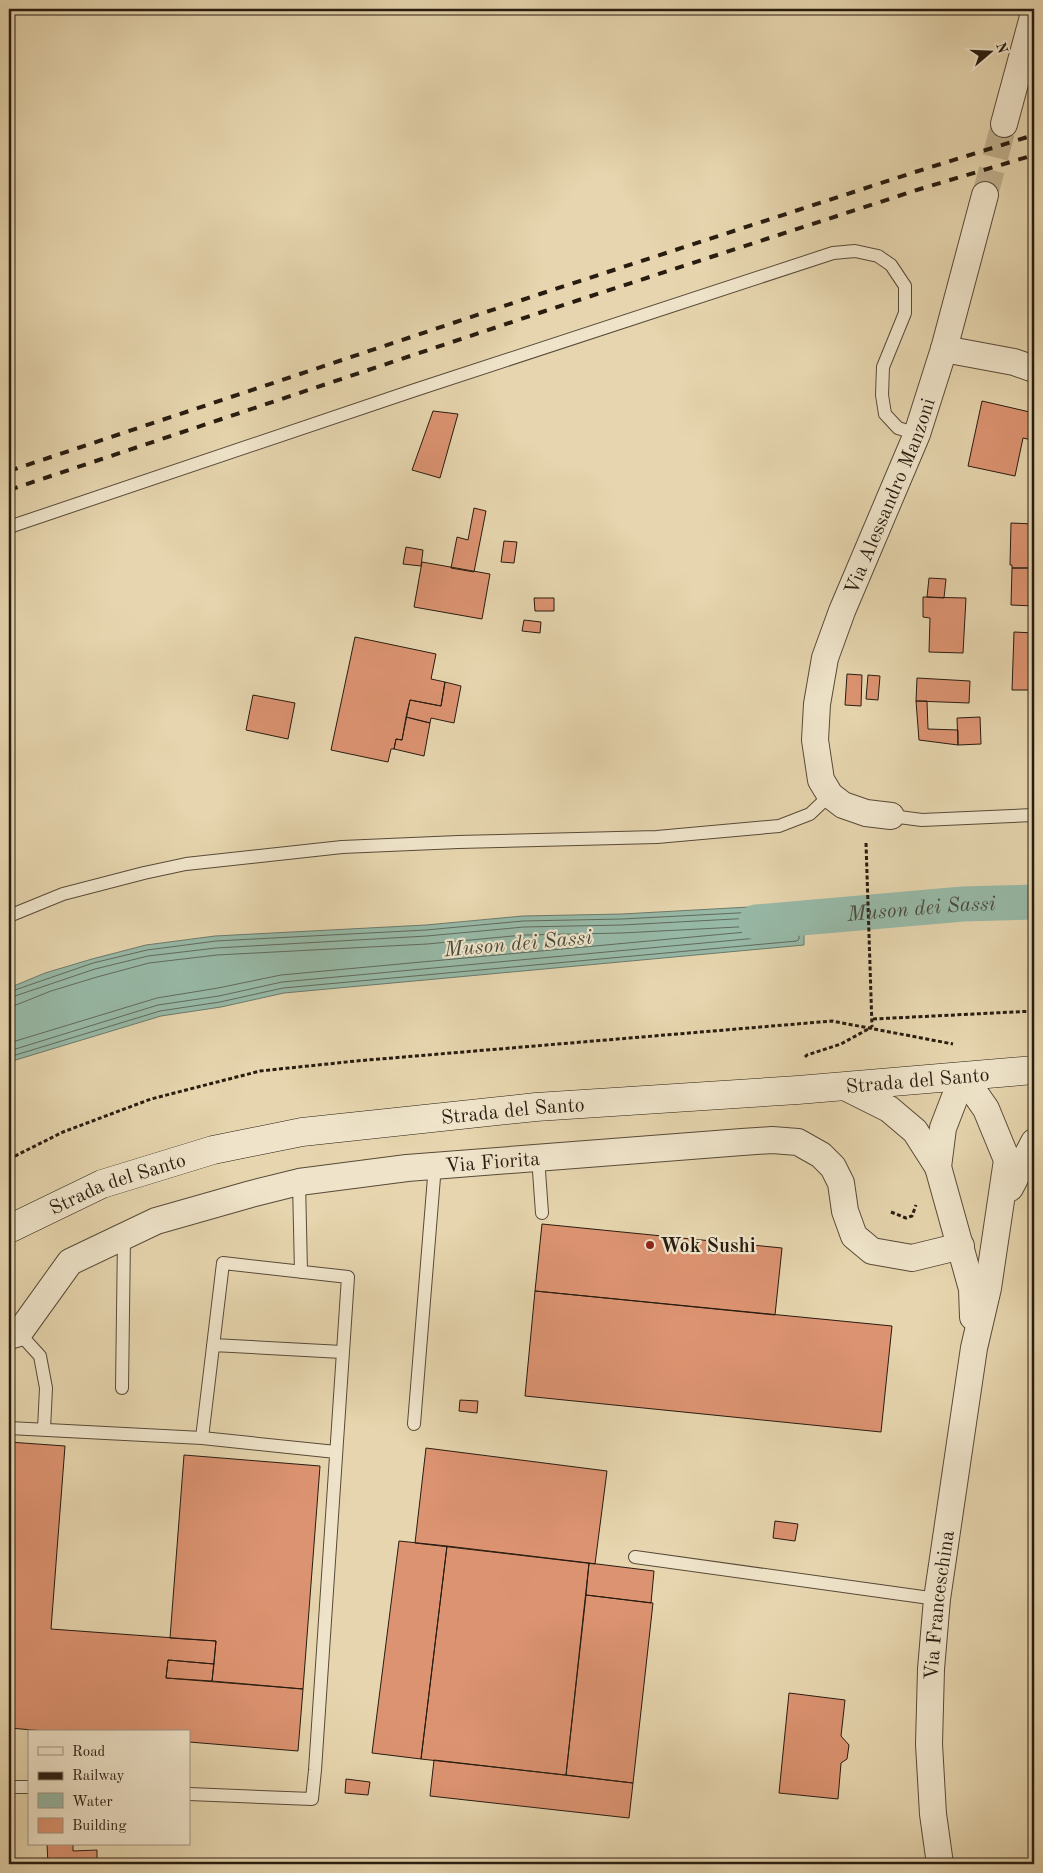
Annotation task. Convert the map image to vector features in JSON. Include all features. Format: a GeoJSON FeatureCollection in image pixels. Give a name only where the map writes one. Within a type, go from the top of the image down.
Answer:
{"type":"FeatureCollection","features":[{"type":"Feature","properties":{"kind":"main road","name":"Strada del Santo"},"geometry":{"type":"LineString","coordinates":[[9,1229],[102,1184],[213,1150],[302,1132],[536,1107],[843,1086],[1034,1070]]}},
{"type":"Feature","properties":{"kind":"street"},"geometry":{"type":"LineString","coordinates":[[1004,124],[1034,13]]}},
{"type":"Feature","properties":{"kind":"street","name":"Via Alessandro Manzoni"},"geometry":{"type":"LineString","coordinates":[[830,795],[821,780],[815,740],[817,704],[825,658],[842,611],[917,434],[944,349],[985,195]]}},
{"type":"Feature","properties":{"kind":"street"},"geometry":{"type":"LineString","coordinates":[[944,349],[1014,362],[1034,369]]}},
{"type":"Feature","properties":{"kind":"street"},"geometry":{"type":"LineString","coordinates":[[830,795],[843,804],[866,813],[890,816]]}},
{"type":"Feature","properties":{"kind":"street","name":"Via Franceschina"},"geometry":{"type":"LineString","coordinates":[[938,1167],[943,1128],[972,1076]]}},
{"type":"Feature","properties":{"kind":"street","name":"Via Franceschina"},"geometry":{"type":"LineString","coordinates":[[940,1864],[933,1814],[929,1744],[931,1669],[937,1598],[974,1348],[988,1288],[1007,1160],[972,1076]]}},
{"type":"Feature","properties":{"kind":"street","name":"Via Franceschina"},"geometry":{"type":"LineString","coordinates":[[843,1086],[889,1109],[914,1131],[938,1167],[972,1290],[974,1348]]}},
{"type":"Feature","properties":{"kind":"street","name":"Via Fiorita"},"geometry":{"type":"LineString","coordinates":[[14,1335],[70,1262],[156,1222],[299,1182],[435,1165],[772,1140],[798,1142],[822,1155],[833,1167],[841,1183],[845,1212],[854,1236],[872,1251],[912,1258],[961,1246]]}},
{"type":"Feature","properties":{"kind":"street","name":"Via Franceschina"},"geometry":{"type":"LineString","coordinates":[[1000,1209],[1034,1142]]}},
{"type":"Feature","properties":{"kind":"lane"},"geometry":{"type":"LineString","coordinates":[[9,527],[833,253],[855,251],[878,256],[891,265],[905,286],[905,313],[883,367],[882,395],[885,414],[898,428],[917,434]]}},
{"type":"Feature","properties":{"kind":"lane"},"geometry":{"type":"LineString","coordinates":[[9,916],[63,894],[186,864],[351,847],[458,842],[657,837],[780,826],[810,814],[830,795]]}},
{"type":"Feature","properties":{"kind":"lane"},"geometry":{"type":"LineString","coordinates":[[890,816],[922,820],[1034,814]]}},
{"type":"Feature","properties":{"kind":"lane"},"geometry":{"type":"LineString","coordinates":[[538,1157],[542,1213]]}},
{"type":"Feature","properties":{"kind":"lane"},"geometry":{"type":"LineString","coordinates":[[414,1424],[435,1165]]}},
{"type":"Feature","properties":{"kind":"lane"},"geometry":{"type":"LineString","coordinates":[[299,1182],[301,1272]]}},
{"type":"Feature","properties":{"kind":"lane"},"geometry":{"type":"LineString","coordinates":[[122,1388],[124,1237]]}},
{"type":"Feature","properties":{"kind":"lane"},"geometry":{"type":"LineString","coordinates":[[190,1794],[312,1799],[348,1277],[223,1263],[202,1438]]}},
{"type":"Feature","properties":{"kind":"lane"},"geometry":{"type":"LineString","coordinates":[[14,1335],[40,1356],[46,1388],[44,1429]]}},
{"type":"Feature","properties":{"kind":"lane"},"geometry":{"type":"LineString","coordinates":[[213,1345],[342,1352]]}},
{"type":"Feature","properties":{"kind":"lane"},"geometry":{"type":"LineString","coordinates":[[9,1428],[202,1438],[336,1452]]}},
{"type":"Feature","properties":{"kind":"lane"},"geometry":{"type":"LineString","coordinates":[[635,1557],[937,1598]]}},
{"type":"Feature","properties":{"kind":"lane"},"geometry":{"type":"LineString","coordinates":[[9,1787],[28,1787]]}},
{"type":"Feature","properties":{"kind":"path"},"geometry":{"type":"LineString","coordinates":[[866,846],[872,1027]]}},
{"type":"Feature","properties":{"kind":"path"},"geometry":{"type":"LineString","coordinates":[[872,1019],[1034,1011]]}},
{"type":"Feature","properties":{"kind":"path"},"geometry":{"type":"LineString","coordinates":[[9,1159],[63,1132],[151,1099],[260,1071],[356,1061],[832,1021],[872,1027],[977,1049],[972,1076]]}},
{"type":"Feature","properties":{"kind":"path"},"geometry":{"type":"LineString","coordinates":[[802,1060],[807,1055],[841,1044],[872,1027]]}},
{"type":"Feature","properties":{"kind":"water"},"geometry":{"type":"Polygon","coordinates":[[[804,904],[804,945],[284,993],[221,1007],[161,1016],[9,1062],[9,988],[45,973],[146,945],[215,936],[426,925],[523,916],[622,914],[804,904]]]}},
{"type":"Feature","properties":{"kind":"building"},"geometry":{"type":"Polygon","coordinates":[[[982,401],[1034,413],[1032,440],[1023,438],[1015,476],[968,466],[982,401]]]}},
{"type":"Feature","properties":{"kind":"building"},"geometry":{"type":"Polygon","coordinates":[[[433,411],[458,414],[440,478],[412,470],[433,411]]]}},
{"type":"Feature","properties":{"kind":"building"},"geometry":{"type":"Polygon","coordinates":[[[474,508],[486,511],[474,572],[451,568],[457,537],[468,540],[474,508]]]}},
{"type":"Feature","properties":{"kind":"building"},"geometry":{"type":"Polygon","coordinates":[[[1011,523],[1034,524],[1034,568],[1012,568],[1012,565],[1010,565],[1011,523]]]}},
{"type":"Feature","properties":{"kind":"building"},"geometry":{"type":"Polygon","coordinates":[[[504,541],[517,542],[514,563],[501,562],[504,541]]]}},
{"type":"Feature","properties":{"kind":"building"},"geometry":{"type":"Polygon","coordinates":[[[406,547],[423,550],[421,566],[403,564],[406,547]]]}},
{"type":"Feature","properties":{"kind":"building"},"geometry":{"type":"Polygon","coordinates":[[[422,562],[490,574],[482,619],[414,607],[422,562]]]}},
{"type":"Feature","properties":{"kind":"building"},"geometry":{"type":"Polygon","coordinates":[[[1012,568],[1034,568],[1034,606],[1011,605],[1012,568]]]}},
{"type":"Feature","properties":{"kind":"building"},"geometry":{"type":"Polygon","coordinates":[[[929,578],[946,579],[944,598],[927,597],[929,578]]]}},
{"type":"Feature","properties":{"kind":"building"},"geometry":{"type":"Polygon","coordinates":[[[923,597],[966,598],[963,653],[929,652],[930,618],[923,617],[923,597]]]}},
{"type":"Feature","properties":{"kind":"building"},"geometry":{"type":"Polygon","coordinates":[[[534,598],[554,598],[554,611],[535,611],[534,598]]]}},
{"type":"Feature","properties":{"kind":"building"},"geometry":{"type":"Polygon","coordinates":[[[524,620],[541,622],[540,633],[522,631],[524,620]]]}},
{"type":"Feature","properties":{"kind":"building"},"geometry":{"type":"Polygon","coordinates":[[[1014,632],[1034,633],[1034,690],[1012,690],[1014,632]]]}},
{"type":"Feature","properties":{"kind":"building"},"geometry":{"type":"Polygon","coordinates":[[[355,637],[436,654],[431,679],[445,682],[441,706],[410,700],[402,740],[396,739],[388,762],[331,750],[355,637]]]}},
{"type":"Feature","properties":{"kind":"building"},"geometry":{"type":"Polygon","coordinates":[[[847,674],[862,675],[861,706],[845,705],[847,674]]]}},
{"type":"Feature","properties":{"kind":"building"},"geometry":{"type":"Polygon","coordinates":[[[868,675],[880,676],[878,700],[866,699],[868,675]]]}},
{"type":"Feature","properties":{"kind":"building"},"geometry":{"type":"Polygon","coordinates":[[[917,678],[970,681],[969,703],[916,701],[917,678]]]}},
{"type":"Feature","properties":{"kind":"building"},"geometry":{"type":"Polygon","coordinates":[[[445,682],[461,686],[454,723],[431,718],[430,723],[406,717],[410,700],[441,706],[445,682]]]}},
{"type":"Feature","properties":{"kind":"building"},"geometry":{"type":"Polygon","coordinates":[[[253,695],[295,703],[288,739],[246,730],[253,695]]]}},
{"type":"Feature","properties":{"kind":"building"},"geometry":{"type":"Polygon","coordinates":[[[916,701],[927,701],[928,729],[958,730],[958,745],[919,740],[916,701]]]}},
{"type":"Feature","properties":{"kind":"building"},"geometry":{"type":"Polygon","coordinates":[[[406,717],[430,723],[424,756],[394,749],[396,739],[402,740],[406,717]]]}},
{"type":"Feature","properties":{"kind":"building"},"geometry":{"type":"Polygon","coordinates":[[[980,717],[981,744],[958,745],[957,718],[980,717]]]}},
{"type":"Feature","properties":{"kind":"building"},"geometry":{"type":"Polygon","coordinates":[[[542,1224],[782,1248],[775,1315],[535,1291],[542,1224]]]}},
{"type":"Feature","properties":{"kind":"building"},"geometry":{"type":"Polygon","coordinates":[[[535,1291],[892,1326],[881,1432],[525,1396],[535,1291]]]}},
{"type":"Feature","properties":{"kind":"building"},"geometry":{"type":"Polygon","coordinates":[[[460,1400],[478,1401],[477,1413],[459,1411],[460,1400]]]}},
{"type":"Feature","properties":{"kind":"building"},"geometry":{"type":"Polygon","coordinates":[[[9,1442],[65,1446],[51,1629],[216,1641],[214,1664],[168,1660],[166,1678],[303,1689],[298,1751],[190,1742],[190,1730],[33,1730],[9,1728],[9,1442]]]}},
{"type":"Feature","properties":{"kind":"building"},"geometry":{"type":"Polygon","coordinates":[[[426,1448],[607,1471],[595,1564],[415,1543],[426,1448]]]}},
{"type":"Feature","properties":{"kind":"building"},"geometry":{"type":"Polygon","coordinates":[[[184,1455],[320,1466],[303,1689],[212,1681],[216,1641],[170,1638],[184,1455]]]}},
{"type":"Feature","properties":{"kind":"building"},"geometry":{"type":"Polygon","coordinates":[[[775,1521],[798,1524],[795,1541],[773,1538],[775,1521]]]}},
{"type":"Feature","properties":{"kind":"building"},"geometry":{"type":"Polygon","coordinates":[[[399,1541],[447,1546],[421,1759],[372,1753],[399,1541]]]}},
{"type":"Feature","properties":{"kind":"building"},"geometry":{"type":"Polygon","coordinates":[[[447,1546],[589,1563],[566,1775],[421,1759],[447,1546]]]}},
{"type":"Feature","properties":{"kind":"building"},"geometry":{"type":"Polygon","coordinates":[[[589,1563],[654,1571],[651,1603],[586,1595],[589,1563]]]}},
{"type":"Feature","properties":{"kind":"building"},"geometry":{"type":"Polygon","coordinates":[[[586,1595],[653,1603],[633,1783],[566,1775],[586,1595]]]}},
{"type":"Feature","properties":{"kind":"building"},"geometry":{"type":"Polygon","coordinates":[[[168,1660],[214,1664],[212,1681],[166,1678],[168,1660]]]}},
{"type":"Feature","properties":{"kind":"building"},"geometry":{"type":"Polygon","coordinates":[[[789,1693],[845,1700],[841,1736],[849,1745],[847,1759],[841,1763],[838,1799],[779,1793],[789,1693]]]}},
{"type":"Feature","properties":{"kind":"building"},"geometry":{"type":"Polygon","coordinates":[[[434,1760],[633,1783],[629,1818],[430,1796],[434,1760]]]}},
{"type":"Feature","properties":{"kind":"building"},"geometry":{"type":"Polygon","coordinates":[[[346,1779],[370,1782],[368,1795],[345,1793],[346,1779]]]}},
{"type":"Feature","properties":{"kind":"building"},"geometry":{"type":"Polygon","coordinates":[[[14,1818],[14,1864],[9,1864],[9,1819],[14,1818]]]}},
{"type":"Feature","properties":{"kind":"building"},"geometry":{"type":"Polygon","coordinates":[[[47,1846],[73,1846],[73,1851],[97,1850],[97,1864],[48,1864],[47,1846]]]}},
{"type":"Feature","properties":{"kind":"waterway","name":"Muson dei Sassi"},"geometry":{"type":"LineString","coordinates":[[756,922],[963,904],[1034,902]]}},
{"type":"Feature","properties":{"kind":"tunnel"},"geometry":{"type":"LineString","coordinates":[[985,195],[1004,124]]}},
{"type":"Feature","properties":{"kind":"railway"},"geometry":{"type":"LineString","coordinates":[[9,471],[540,294],[1034,135]]}},
{"type":"Feature","properties":{"kind":"railway"},"geometry":{"type":"LineString","coordinates":[[9,490],[545,311],[920,189],[1034,155]]}},
{"type":"Feature","properties":{"kind":"place","name":"Wok Sushi"},"geometry":{"type":"Point","coordinates":[650,1245]}}]}
